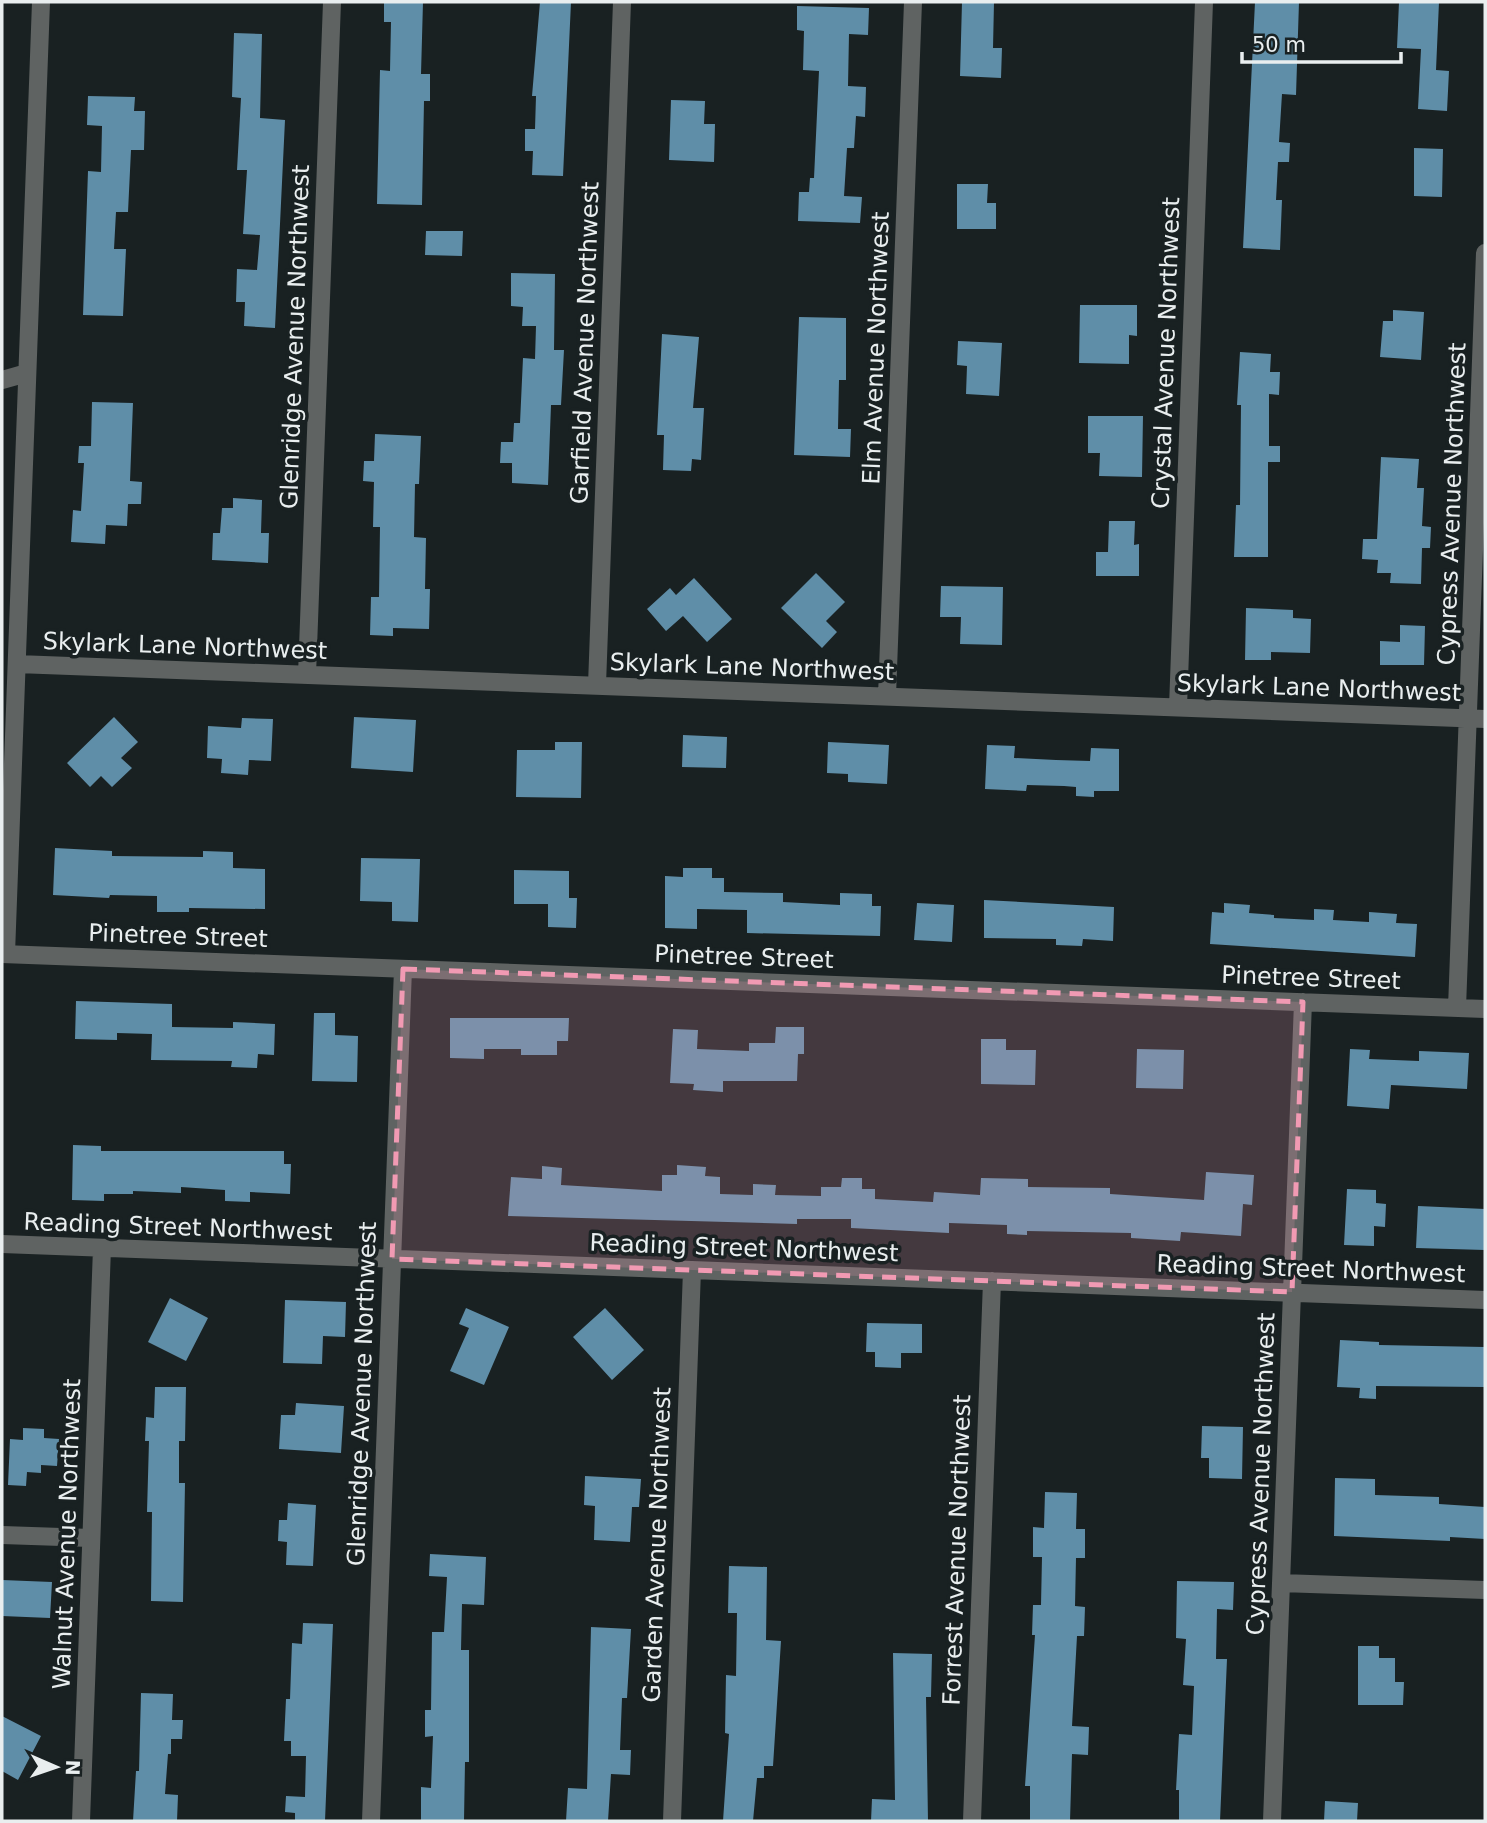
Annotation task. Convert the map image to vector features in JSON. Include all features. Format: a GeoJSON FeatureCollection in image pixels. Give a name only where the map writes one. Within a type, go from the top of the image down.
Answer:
{"type":"FeatureCollection","features":[{"type":"Feature","properties":{"kind":"street"},"geometry":{"type":"LineString","coordinates":[[4,954],[41,2]]}},
{"type":"Feature","properties":{"kind":"street","name":"Glenridge Avenue Northwest"},"geometry":{"type":"LineString","coordinates":[[307,675],[332,2]]}},
{"type":"Feature","properties":{"kind":"street","name":"Garfield Avenue Northwest"},"geometry":{"type":"LineString","coordinates":[[597,685],[622,2]]}},
{"type":"Feature","properties":{"kind":"street","name":"Elm Avenue Northwest"},"geometry":{"type":"LineString","coordinates":[[887,696],[913,2]]}},
{"type":"Feature","properties":{"kind":"street","name":"Crystal Avenue Northwest"},"geometry":{"type":"LineString","coordinates":[[1178,707],[1204,2]]}},
{"type":"Feature","properties":{"kind":"street","name":"Cypress Avenue Northwest"},"geometry":{"type":"LineString","coordinates":[[1457,1008],[1477,718],[1485,253]]}},
{"type":"Feature","properties":{"kind":"street"},"geometry":{"type":"LineString","coordinates":[[2,380],[27,373]]}},
{"type":"Feature","properties":{"kind":"street","name":"Skylark Lane Northwest"},"geometry":{"type":"LineString","coordinates":[[17,664],[1477,718]]}},
{"type":"Feature","properties":{"kind":"street","name":"Pinetree Street"},"geometry":{"type":"LineString","coordinates":[[4,954],[1485,1009]]}},
{"type":"Feature","properties":{"kind":"street","name":"Glenridge Avenue Northwest"},"geometry":{"type":"LineString","coordinates":[[371,1821],[403,969]]}},
{"type":"Feature","properties":{"kind":"street","name":"Cypress Avenue Northwest"},"geometry":{"type":"LineString","coordinates":[[1272,1821],[1303,1002]]}},
{"type":"Feature","properties":{"kind":"street","name":"Reading Street Northwest"},"geometry":{"type":"LineString","coordinates":[[2,1244],[1485,1300]]}},
{"type":"Feature","properties":{"kind":"street","name":"Walnut Avenue Northwest"},"geometry":{"type":"LineString","coordinates":[[81,1821],[102,1248]]}},
{"type":"Feature","properties":{"kind":"street","name":"Garden Avenue Northwest"},"geometry":{"type":"LineString","coordinates":[[672,1821],[692,1270]]}},
{"type":"Feature","properties":{"kind":"street","name":"Forrest Avenue Northwest"},"geometry":{"type":"LineString","coordinates":[[972,1821],[992,1281]]}},
{"type":"Feature","properties":{"kind":"street"},"geometry":{"type":"LineString","coordinates":[[2,1535],[91,1538]]}},
{"type":"Feature","properties":{"kind":"street"},"geometry":{"type":"LineString","coordinates":[[1281,1583],[1485,1590]]}},
{"type":"Feature","properties":{"kind":"highlighted area"},"geometry":{"type":"Polygon","coordinates":[[[403,969],[1303,1002],[1292,1292],[392,1259],[403,969]]]}},
{"type":"Feature","properties":{"kind":"building"},"geometry":{"type":"Polygon","coordinates":[[[384,2],[423,2],[421,74],[430,74],[430,101],[424,101],[422,205],[377,204],[380,70],[390,71],[391,22],[384,22],[384,2]]]}},
{"type":"Feature","properties":{"kind":"building"},"geometry":{"type":"Polygon","coordinates":[[[540,2],[571,2],[563,176],[532,175],[533,151],[525,151],[525,129],[535,129],[536,96],[532,96],[540,2]]]}},
{"type":"Feature","properties":{"kind":"building"},"geometry":{"type":"Polygon","coordinates":[[[962,2],[994,2],[993,48],[1002,48],[1001,78],[960,76],[962,2]]]}},
{"type":"Feature","properties":{"kind":"building"},"geometry":{"type":"Polygon","coordinates":[[[1255,2],[1299,2],[1296,95],[1282,94],[1279,142],[1290,143],[1289,162],[1278,162],[1276,200],[1282,200],[1280,250],[1243,248],[1255,2]]]}},
{"type":"Feature","properties":{"kind":"building"},"geometry":{"type":"Polygon","coordinates":[[[1399,2],[1439,2],[1436,70],[1449,71],[1447,111],[1418,109],[1421,49],[1397,48],[1399,2]]]}},
{"type":"Feature","properties":{"kind":"building"},"geometry":{"type":"Polygon","coordinates":[[[797,6],[869,8],[868,35],[849,34],[848,86],[866,87],[865,117],[856,116],[854,148],[847,148],[844,196],[862,197],[860,223],[798,221],[799,192],[809,192],[810,178],[814,178],[819,71],[803,70],[804,31],[797,30],[797,6]]]}},
{"type":"Feature","properties":{"kind":"building"},"geometry":{"type":"Polygon","coordinates":[[[234,33],[262,34],[260,118],[285,120],[275,328],[244,326],[245,302],[236,302],[237,269],[257,270],[260,235],[243,234],[247,170],[237,170],[241,98],[232,97],[234,33]]]}},
{"type":"Feature","properties":{"kind":"building"},"geometry":{"type":"Polygon","coordinates":[[[88,96],[135,97],[134,111],[145,111],[144,150],[131,150],[128,212],[116,212],[114,249],[126,249],[123,316],[83,315],[88,171],[101,172],[102,126],[87,125],[88,96]]]}},
{"type":"Feature","properties":{"kind":"building"},"geometry":{"type":"Polygon","coordinates":[[[671,100],[705,101],[704,124],[715,124],[714,162],[669,160],[671,100]]]}},
{"type":"Feature","properties":{"kind":"building"},"geometry":{"type":"Polygon","coordinates":[[[1414,148],[1443,149],[1442,197],[1414,196],[1414,148]]]}},
{"type":"Feature","properties":{"kind":"building"},"geometry":{"type":"Polygon","coordinates":[[[957,184],[988,184],[987,203],[996,203],[996,229],[957,229],[957,184]]]}},
{"type":"Feature","properties":{"kind":"building"},"geometry":{"type":"Polygon","coordinates":[[[426,231],[463,231],[462,256],[425,255],[426,231]]]}},
{"type":"Feature","properties":{"kind":"building"},"geometry":{"type":"Polygon","coordinates":[[[511,273],[555,274],[554,350],[564,350],[561,405],[551,405],[548,485],[512,483],[512,463],[500,463],[501,442],[513,442],[514,423],[520,423],[523,358],[535,359],[536,326],[522,326],[523,307],[511,306],[511,273]]]}},
{"type":"Feature","properties":{"kind":"building"},"geometry":{"type":"Polygon","coordinates":[[[1080,305],[1137,305],[1137,336],[1129,335],[1129,364],[1079,363],[1080,305]]]}},
{"type":"Feature","properties":{"kind":"building"},"geometry":{"type":"Polygon","coordinates":[[[1393,310],[1424,312],[1421,360],[1380,357],[1383,321],[1393,321],[1393,310]]]}},
{"type":"Feature","properties":{"kind":"building"},"geometry":{"type":"Polygon","coordinates":[[[799,317],[846,318],[846,380],[839,380],[838,429],[851,429],[850,457],[794,455],[799,317]]]}},
{"type":"Feature","properties":{"kind":"building"},"geometry":{"type":"Polygon","coordinates":[[[662,334],[699,337],[693,408],[704,408],[701,460],[692,459],[691,471],[663,470],[664,435],[657,435],[662,334]]]}},
{"type":"Feature","properties":{"kind":"building"},"geometry":{"type":"Polygon","coordinates":[[[958,341],[1002,343],[999,396],[966,394],[967,366],[957,365],[958,341]]]}},
{"type":"Feature","properties":{"kind":"building"},"geometry":{"type":"Polygon","coordinates":[[[1240,352],[1271,354],[1270,372],[1280,372],[1279,395],[1269,394],[1269,446],[1280,446],[1280,462],[1268,462],[1268,557],[1234,557],[1236,505],[1240,505],[1241,405],[1237,405],[1240,352]]]}},
{"type":"Feature","properties":{"kind":"building"},"geometry":{"type":"Polygon","coordinates":[[[92,402],[133,403],[130,481],[142,482],[141,504],[128,504],[127,526],[106,525],[105,544],[71,542],[73,510],[81,511],[84,463],[78,463],[79,446],[91,446],[92,402]]]}},
{"type":"Feature","properties":{"kind":"building"},"geometry":{"type":"Polygon","coordinates":[[[1088,416],[1143,416],[1142,477],[1099,476],[1100,453],[1088,453],[1088,416]]]}},
{"type":"Feature","properties":{"kind":"building"},"geometry":{"type":"Polygon","coordinates":[[[375,434],[421,436],[419,484],[415,484],[414,537],[426,538],[425,589],[430,589],[429,629],[393,628],[393,636],[370,635],[371,597],[379,597],[380,527],[373,527],[374,482],[363,481],[364,461],[374,461],[375,434]]]}},
{"type":"Feature","properties":{"kind":"building"},"geometry":{"type":"Polygon","coordinates":[[[1381,457],[1419,459],[1417,488],[1424,488],[1422,526],[1431,527],[1430,548],[1422,548],[1421,584],[1390,583],[1391,573],[1377,573],[1378,560],[1362,559],[1363,539],[1377,539],[1381,457]]]}},
{"type":"Feature","properties":{"kind":"building"},"geometry":{"type":"Polygon","coordinates":[[[233,498],[262,500],[261,533],[269,533],[268,563],[212,560],[213,533],[220,533],[222,508],[233,508],[233,498]]]}},
{"type":"Feature","properties":{"kind":"building"},"geometry":{"type":"Polygon","coordinates":[[[1109,521],[1135,521],[1134,545],[1139,544],[1139,576],[1096,576],[1096,552],[1108,552],[1109,521]]]}},
{"type":"Feature","properties":{"kind":"building"},"geometry":{"type":"Polygon","coordinates":[[[816,573],[845,602],[826,621],[837,632],[822,648],[781,608],[816,573]]]}},
{"type":"Feature","properties":{"kind":"building"},"geometry":{"type":"Polygon","coordinates":[[[694,578],[732,619],[707,642],[683,616],[666,631],[647,609],[670,588],[676,595],[694,578]]]}},
{"type":"Feature","properties":{"kind":"building"},"geometry":{"type":"Polygon","coordinates":[[[941,586],[1003,587],[1002,645],[960,644],[961,617],[940,617],[941,586]]]}},
{"type":"Feature","properties":{"kind":"building"},"geometry":{"type":"Polygon","coordinates":[[[1246,608],[1293,610],[1293,618],[1311,619],[1310,653],[1271,652],[1271,660],[1245,660],[1246,608]]]}},
{"type":"Feature","properties":{"kind":"building"},"geometry":{"type":"Polygon","coordinates":[[[1400,625],[1425,626],[1424,665],[1380,665],[1380,641],[1400,642],[1400,625]]]}},
{"type":"Feature","properties":{"kind":"building"},"geometry":{"type":"Polygon","coordinates":[[[114,717],[138,742],[121,758],[132,768],[112,787],[101,776],[90,787],[67,763],[114,717]]]}},
{"type":"Feature","properties":{"kind":"building"},"geometry":{"type":"Polygon","coordinates":[[[354,717],[416,720],[413,772],[351,768],[354,717]]]}},
{"type":"Feature","properties":{"kind":"building"},"geometry":{"type":"Polygon","coordinates":[[[242,718],[273,719],[271,761],[249,760],[248,775],[221,773],[222,759],[207,758],[208,726],[241,728],[242,718]]]}},
{"type":"Feature","properties":{"kind":"building"},"geometry":{"type":"Polygon","coordinates":[[[683,735],[727,737],[726,768],[682,767],[683,735]]]}},
{"type":"Feature","properties":{"kind":"building"},"geometry":{"type":"Polygon","coordinates":[[[555,742],[582,742],[581,798],[516,797],[517,750],[555,750],[555,742]]]}},
{"type":"Feature","properties":{"kind":"building"},"geometry":{"type":"Polygon","coordinates":[[[828,742],[889,745],[887,784],[848,782],[848,774],[827,773],[828,742]]]}},
{"type":"Feature","properties":{"kind":"building"},"geometry":{"type":"Polygon","coordinates":[[[987,745],[1015,746],[1014,758],[1056,760],[1090,761],[1091,748],[1119,749],[1119,791],[1094,791],[1094,797],[1076,796],[1076,787],[1064,786],[1027,785],[1026,791],[985,789],[987,745]]]}},
{"type":"Feature","properties":{"kind":"building"},"geometry":{"type":"Polygon","coordinates":[[[55,848],[112,851],[112,856],[203,857],[203,851],[233,852],[233,868],[265,869],[265,909],[189,908],[189,912],[157,912],[157,896],[110,895],[109,898],[53,895],[55,848]]]}},
{"type":"Feature","properties":{"kind":"building"},"geometry":{"type":"Polygon","coordinates":[[[361,858],[420,859],[418,922],[392,921],[392,902],[360,901],[361,858]]]}},
{"type":"Feature","properties":{"kind":"building"},"geometry":{"type":"Polygon","coordinates":[[[683,868],[712,868],[712,878],[724,878],[724,892],[783,893],[783,902],[840,905],[840,893],[872,894],[872,906],[881,906],[880,936],[747,933],[747,910],[697,909],[697,929],[665,928],[665,876],[683,877],[683,868]]]}},
{"type":"Feature","properties":{"kind":"building"},"geometry":{"type":"Polygon","coordinates":[[[514,870],[569,871],[569,898],[577,898],[576,928],[548,927],[548,904],[514,904],[514,870]]]}},
{"type":"Feature","properties":{"kind":"building"},"geometry":{"type":"Polygon","coordinates":[[[984,900],[1114,907],[1113,941],[1083,939],[1082,946],[1056,945],[1056,939],[984,938],[984,900]]]}},
{"type":"Feature","properties":{"kind":"building"},"geometry":{"type":"Polygon","coordinates":[[[917,903],[954,905],[952,942],[914,940],[917,903]]]}},
{"type":"Feature","properties":{"kind":"building"},"geometry":{"type":"Polygon","coordinates":[[[1224,903],[1250,905],[1249,913],[1274,915],[1274,918],[1314,920],[1314,909],[1334,910],[1333,920],[1369,922],[1369,912],[1397,914],[1396,923],[1417,924],[1415,957],[1210,944],[1212,912],[1224,913],[1224,903]]]}},
{"type":"Feature","properties":{"kind":"building"},"geometry":{"type":"Polygon","coordinates":[[[76,1001],[172,1004],[172,1027],[233,1028],[233,1022],[275,1024],[274,1055],[258,1054],[257,1068],[231,1067],[232,1061],[151,1060],[152,1034],[117,1033],[117,1040],[75,1039],[76,1001]]]}},
{"type":"Feature","properties":{"kind":"building"},"geometry":{"type":"Polygon","coordinates":[[[314,1013],[335,1013],[335,1035],[358,1036],[357,1082],[312,1081],[314,1013]]]}},
{"type":"Feature","properties":{"kind":"building"},"geometry":{"type":"Polygon","coordinates":[[[450,1018],[569,1018],[568,1041],[557,1041],[557,1055],[521,1055],[521,1049],[484,1049],[484,1059],[450,1058],[450,1018]]]}},
{"type":"Feature","properties":{"kind":"building"},"geometry":{"type":"Polygon","coordinates":[[[776,1027],[804,1027],[804,1054],[798,1054],[797,1081],[723,1081],[723,1092],[693,1090],[694,1084],[670,1083],[673,1029],[698,1030],[697,1049],[749,1051],[749,1043],[775,1043],[776,1027]]]}},
{"type":"Feature","properties":{"kind":"building"},"geometry":{"type":"Polygon","coordinates":[[[981,1039],[1006,1039],[1006,1050],[1036,1050],[1035,1085],[981,1084],[981,1039]]]}},
{"type":"Feature","properties":{"kind":"building"},"geometry":{"type":"Polygon","coordinates":[[[1137,1049],[1184,1050],[1183,1089],[1136,1088],[1137,1049]]]}},
{"type":"Feature","properties":{"kind":"building"},"geometry":{"type":"Polygon","coordinates":[[[1350,1049],[1370,1050],[1369,1059],[1419,1061],[1419,1051],[1469,1053],[1467,1089],[1391,1085],[1389,1109],[1347,1106],[1350,1049]]]}},
{"type":"Feature","properties":{"kind":"building"},"geometry":{"type":"Polygon","coordinates":[[[73,1145],[101,1146],[101,1151],[284,1151],[284,1164],[291,1164],[290,1194],[250,1192],[250,1202],[225,1201],[225,1190],[181,1187],[181,1193],[133,1191],[133,1194],[104,1194],[104,1201],[72,1200],[73,1145]]]}},
{"type":"Feature","properties":{"kind":"building"},"geometry":{"type":"Polygon","coordinates":[[[677,1165],[706,1167],[705,1176],[720,1177],[720,1194],[753,1195],[753,1184],[776,1185],[775,1195],[821,1196],[821,1187],[841,1187],[842,1178],[862,1178],[862,1189],[875,1189],[875,1199],[933,1202],[934,1192],[980,1195],[981,1178],[1028,1179],[1028,1187],[1110,1188],[1110,1194],[1204,1200],[1206,1172],[1254,1175],[1252,1205],[1243,1204],[1241,1236],[1181,1232],[1180,1241],[1131,1238],[1131,1233],[1027,1231],[1027,1235],[1007,1234],[1007,1225],[949,1223],[949,1233],[851,1228],[851,1219],[797,1219],[797,1224],[508,1216],[511,1177],[542,1179],[542,1166],[562,1168],[561,1185],[662,1191],[662,1175],[677,1175],[677,1165]]]}},
{"type":"Feature","properties":{"kind":"building"},"geometry":{"type":"Polygon","coordinates":[[[1347,1189],[1376,1190],[1376,1203],[1386,1204],[1385,1227],[1374,1226],[1374,1246],[1344,1245],[1347,1189]]]}},
{"type":"Feature","properties":{"kind":"building"},"geometry":{"type":"Polygon","coordinates":[[[1418,1206],[1485,1209],[1485,1250],[1416,1248],[1418,1206]]]}},
{"type":"Feature","properties":{"kind":"building"},"geometry":{"type":"Polygon","coordinates":[[[170,1298],[208,1318],[186,1361],[148,1342],[170,1298]]]}},
{"type":"Feature","properties":{"kind":"building"},"geometry":{"type":"Polygon","coordinates":[[[285,1300],[346,1302],[345,1337],[323,1336],[322,1364],[283,1363],[285,1300]]]}},
{"type":"Feature","properties":{"kind":"building"},"geometry":{"type":"Polygon","coordinates":[[[466,1308],[509,1327],[484,1385],[450,1371],[469,1328],[459,1324],[466,1308]]]}},
{"type":"Feature","properties":{"kind":"building"},"geometry":{"type":"Polygon","coordinates":[[[605,1308],[644,1350],[612,1380],[573,1337],[605,1308]]]}},
{"type":"Feature","properties":{"kind":"building"},"geometry":{"type":"Polygon","coordinates":[[[867,1323],[922,1324],[922,1353],[901,1353],[901,1368],[875,1367],[875,1352],[866,1352],[867,1323]]]}},
{"type":"Feature","properties":{"kind":"building"},"geometry":{"type":"Polygon","coordinates":[[[1340,1340],[1379,1342],[1379,1345],[1485,1347],[1485,1387],[1376,1386],[1376,1399],[1359,1398],[1360,1388],[1337,1387],[1340,1340]]]}},
{"type":"Feature","properties":{"kind":"building"},"geometry":{"type":"Polygon","coordinates":[[[155,1387],[186,1387],[185,1441],[179,1441],[179,1483],[185,1483],[183,1602],[151,1601],[152,1512],[147,1512],[149,1441],[145,1441],[146,1417],[154,1418],[155,1387]]]}},
{"type":"Feature","properties":{"kind":"building"},"geometry":{"type":"Polygon","coordinates":[[[296,1403],[344,1406],[341,1453],[279,1449],[281,1415],[295,1415],[296,1403]]]}},
{"type":"Feature","properties":{"kind":"building"},"geometry":{"type":"Polygon","coordinates":[[[1202,1426],[1243,1427],[1242,1479],[1209,1478],[1209,1458],[1201,1458],[1202,1426]]]}},
{"type":"Feature","properties":{"kind":"building"},"geometry":{"type":"Polygon","coordinates":[[[23,1428],[44,1429],[44,1438],[59,1439],[57,1466],[41,1465],[41,1473],[27,1472],[26,1486],[8,1485],[10,1439],[23,1440],[23,1428]]]}},
{"type":"Feature","properties":{"kind":"building"},"geometry":{"type":"Polygon","coordinates":[[[585,1476],[641,1479],[639,1507],[632,1507],[630,1542],[594,1540],[595,1506],[584,1505],[585,1476]]]}},
{"type":"Feature","properties":{"kind":"building"},"geometry":{"type":"Polygon","coordinates":[[[1335,1478],[1375,1479],[1375,1495],[1439,1497],[1439,1504],[1485,1507],[1485,1539],[1450,1537],[1450,1541],[1334,1536],[1335,1478]]]}},
{"type":"Feature","properties":{"kind":"building"},"geometry":{"type":"Polygon","coordinates":[[[1045,1492],[1077,1493],[1076,1529],[1085,1529],[1085,1558],[1076,1558],[1075,1606],[1085,1607],[1084,1636],[1077,1636],[1072,1726],[1089,1727],[1088,1755],[1072,1754],[1070,1821],[1030,1821],[1030,1786],[1025,1786],[1035,1635],[1032,1635],[1033,1605],[1041,1605],[1042,1557],[1033,1557],[1033,1527],[1044,1528],[1045,1492]]]}},
{"type":"Feature","properties":{"kind":"building"},"geometry":{"type":"Polygon","coordinates":[[[288,1503],[316,1505],[313,1566],[286,1565],[287,1542],[278,1541],[279,1520],[287,1520],[288,1503]]]}},
{"type":"Feature","properties":{"kind":"building"},"geometry":{"type":"Polygon","coordinates":[[[430,1554],[486,1557],[484,1605],[462,1604],[461,1650],[469,1650],[469,1762],[465,1762],[464,1821],[421,1821],[421,1787],[431,1788],[433,1736],[425,1737],[425,1710],[431,1710],[432,1632],[444,1632],[447,1577],[429,1576],[430,1554]]]}},
{"type":"Feature","properties":{"kind":"building"},"geometry":{"type":"Polygon","coordinates":[[[729,1566],[767,1567],[766,1640],[781,1641],[773,1766],[764,1766],[764,1778],[757,1778],[753,1821],[723,1821],[729,1734],[725,1733],[726,1675],[736,1676],[737,1613],[728,1613],[729,1566]]]}},
{"type":"Feature","properties":{"kind":"building"},"geometry":{"type":"Polygon","coordinates":[[[2,1580],[52,1582],[50,1618],[2,1616],[2,1580]]]}},
{"type":"Feature","properties":{"kind":"building"},"geometry":{"type":"Polygon","coordinates":[[[1177,1581],[1234,1582],[1233,1610],[1217,1609],[1216,1659],[1227,1659],[1220,1821],[1179,1821],[1179,1790],[1176,1790],[1179,1734],[1192,1735],[1194,1686],[1183,1685],[1186,1639],[1176,1638],[1177,1581]]]}},
{"type":"Feature","properties":{"kind":"building"},"geometry":{"type":"Polygon","coordinates":[[[303,1623],[333,1624],[325,1821],[295,1821],[295,1813],[285,1812],[286,1796],[305,1797],[306,1756],[291,1756],[291,1741],[284,1741],[286,1699],[290,1699],[292,1643],[302,1644],[303,1623]]]}},
{"type":"Feature","properties":{"kind":"building"},"geometry":{"type":"Polygon","coordinates":[[[591,1627],[631,1629],[627,1698],[622,1698],[620,1750],[631,1750],[630,1775],[611,1774],[608,1821],[566,1821],[568,1788],[587,1789],[591,1627]]]}},
{"type":"Feature","properties":{"kind":"building"},"geometry":{"type":"Polygon","coordinates":[[[1358,1646],[1379,1646],[1379,1658],[1395,1658],[1395,1682],[1404,1682],[1403,1705],[1358,1705],[1358,1646]]]}},
{"type":"Feature","properties":{"kind":"building"},"geometry":{"type":"Polygon","coordinates":[[[893,1653],[932,1654],[931,1697],[926,1697],[928,1821],[871,1821],[872,1799],[895,1800],[893,1653]]]}},
{"type":"Feature","properties":{"kind":"building"},"geometry":{"type":"Polygon","coordinates":[[[141,1693],[173,1694],[172,1720],[183,1720],[182,1739],[171,1739],[165,1794],[178,1795],[177,1821],[133,1821],[136,1771],[139,1771],[141,1693]]]}},
{"type":"Feature","properties":{"kind":"building"},"geometry":{"type":"Polygon","coordinates":[[[2,1716],[41,1736],[18,1780],[2,1771],[2,1716]]]}},
{"type":"Feature","properties":{"kind":"building"},"geometry":{"type":"Polygon","coordinates":[[[1325,1801],[1358,1803],[1357,1821],[1324,1821],[1325,1801]]]}}]}
